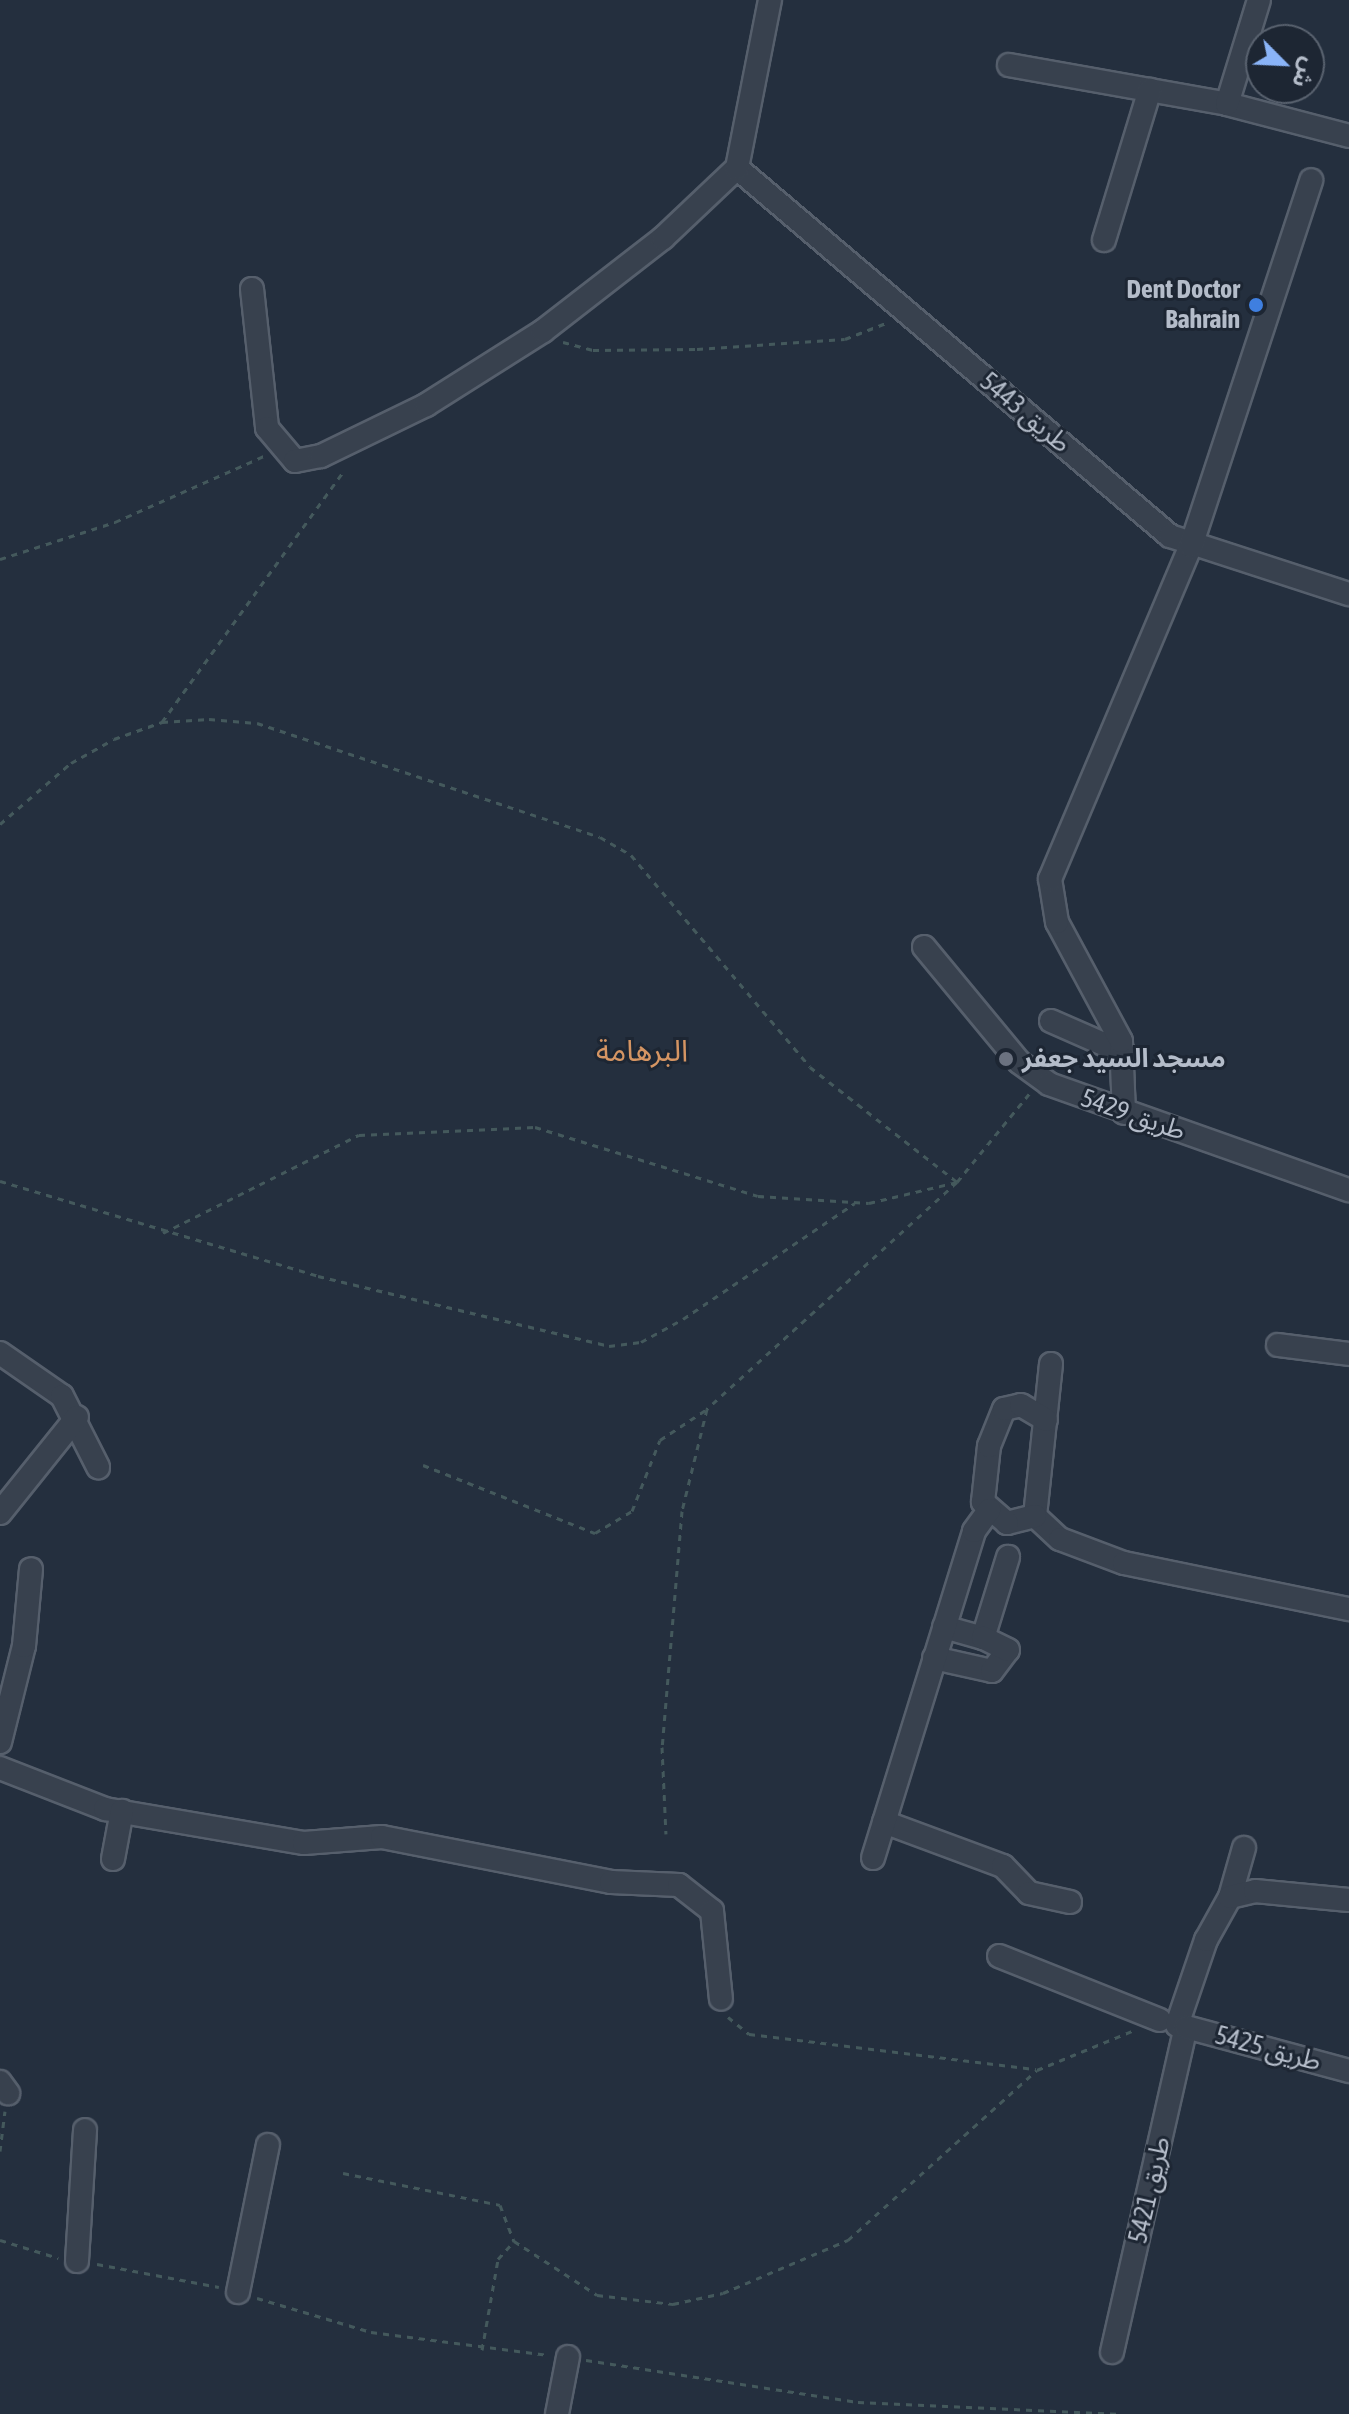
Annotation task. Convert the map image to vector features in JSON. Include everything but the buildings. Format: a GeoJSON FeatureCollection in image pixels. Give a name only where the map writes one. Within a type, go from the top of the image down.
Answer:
{"type":"FeatureCollection","features":[{"type":"Feature","properties":{"kind":"street"},"geometry":{"type":"LineString","coordinates":[[252,289],[267,428],[279,449],[295,461],[308,459],[370,433],[543,331],[663,238],[737,168],[770,0]]}},
{"type":"Feature","properties":{"kind":"street"},"geometry":{"type":"LineString","coordinates":[[1227,104],[1259,0]]}},
{"type":"Feature","properties":{"kind":"street"},"geometry":{"type":"LineString","coordinates":[[1009,65],[1227,104],[1349,136]]}},
{"type":"Feature","properties":{"kind":"street"},"geometry":{"type":"LineString","coordinates":[[1104,240],[1150,90]]}},
{"type":"Feature","properties":{"kind":"street","name":"طريق 5443"},"geometry":{"type":"LineString","coordinates":[[737,168],[902,311],[1191,546],[1349,594]]}},
{"type":"Feature","properties":{"kind":"street"},"geometry":{"type":"LineString","coordinates":[[1124,1113],[1124,1053],[1057,922],[1050,879],[1191,546],[1311,180]]}},
{"type":"Feature","properties":{"kind":"street","name":"طريق 5429"},"geometry":{"type":"LineString","coordinates":[[924,947],[1019,1062],[1042,1079],[1124,1113],[1349,1190]]}},
{"type":"Feature","properties":{"kind":"street"},"geometry":{"type":"LineString","coordinates":[[1051,1021],[1124,1053]]}},
{"type":"Feature","properties":{"kind":"street"},"geometry":{"type":"LineString","coordinates":[[1278,1345],[1349,1354]]}},
{"type":"Feature","properties":{"kind":"street"},"geometry":{"type":"LineString","coordinates":[[0,1353],[39,1375],[77,1417],[98,1467]]}},
{"type":"Feature","properties":{"kind":"street"},"geometry":{"type":"LineString","coordinates":[[1035,1516],[1051,1364]]}},
{"type":"Feature","properties":{"kind":"street"},"geometry":{"type":"LineString","coordinates":[[1035,1516],[1007,1523],[983,1502],[995,1421],[1021,1405],[1046,1420]]}},
{"type":"Feature","properties":{"kind":"street"},"geometry":{"type":"LineString","coordinates":[[0,1513],[77,1417]]}},
{"type":"Feature","properties":{"kind":"street"},"geometry":{"type":"LineString","coordinates":[[873,1858],[974,1531],[989,1510]]}},
{"type":"Feature","properties":{"kind":"street"},"geometry":{"type":"LineString","coordinates":[[1035,1516],[1060,1539],[1124,1563],[1349,1609]]}},
{"type":"Feature","properties":{"kind":"street"},"geometry":{"type":"LineString","coordinates":[[983,1638],[1008,1557]]}},
{"type":"Feature","properties":{"kind":"street"},"geometry":{"type":"LineString","coordinates":[[0,1742],[24,1646],[31,1569]]}},
{"type":"Feature","properties":{"kind":"street"},"geometry":{"type":"LineString","coordinates":[[934,1658],[992,1671],[1008,1650],[983,1638],[944,1627]]}},
{"type":"Feature","properties":{"kind":"street"},"geometry":{"type":"LineString","coordinates":[[0,1768],[122,1811],[323,1845],[382,1837],[611,1882],[679,1885],[712,1911],[721,1999]]}},
{"type":"Feature","properties":{"kind":"street"},"geometry":{"type":"LineString","coordinates":[[113,1859],[122,1811]]}},
{"type":"Feature","properties":{"kind":"street"},"geometry":{"type":"LineString","coordinates":[[884,1822],[1003,1866],[1029,1893],[1070,1902]]}},
{"type":"Feature","properties":{"kind":"street","name":"طريق 5421"},"geometry":{"type":"LineString","coordinates":[[1112,2352],[1174,2024],[1206,1940],[1230,1897],[1244,1848]]}},
{"type":"Feature","properties":{"kind":"street"},"geometry":{"type":"LineString","coordinates":[[1230,1897],[1255,1891],[1349,1900]]}},
{"type":"Feature","properties":{"kind":"street","name":"طريق 5425"},"geometry":{"type":"LineString","coordinates":[[999,1956],[1174,2024],[1349,2071]]}},
{"type":"Feature","properties":{"kind":"street"},"geometry":{"type":"LineString","coordinates":[[77,2261],[85,2130]]}},
{"type":"Feature","properties":{"kind":"street"},"geometry":{"type":"LineString","coordinates":[[238,2292],[268,2145]]}},
{"type":"Feature","properties":{"kind":"street"},"geometry":{"type":"LineString","coordinates":[[557,2414],[568,2357]]}},
{"type":"Feature","properties":{"kind":"path"},"geometry":{"type":"LineString","coordinates":[[543,331],[593,350],[697,349],[845,339],[874,332],[902,311]]}},
{"type":"Feature","properties":{"kind":"path"},"geometry":{"type":"LineString","coordinates":[[162,722],[370,433]]}},
{"type":"Feature","properties":{"kind":"path"},"geometry":{"type":"LineString","coordinates":[[0,559],[115,522],[279,449]]}},
{"type":"Feature","properties":{"kind":"path"},"geometry":{"type":"LineString","coordinates":[[0,824],[71,763],[162,722],[257,723],[600,837],[631,855],[810,1067],[957,1182]]}},
{"type":"Feature","properties":{"kind":"path"},"geometry":{"type":"LineString","coordinates":[[423,1465],[595,1533],[632,1511],[660,1440],[707,1409],[957,1182],[1042,1079]]}},
{"type":"Feature","properties":{"kind":"path"},"geometry":{"type":"LineString","coordinates":[[163,1233],[359,1135],[535,1127],[758,1196],[855,1203],[957,1182]]}},
{"type":"Feature","properties":{"kind":"path"},"geometry":{"type":"LineString","coordinates":[[0,1181],[163,1233],[609,1346],[641,1342],[683,1319],[855,1203]]}},
{"type":"Feature","properties":{"kind":"path"},"geometry":{"type":"LineString","coordinates":[[666,1834],[662,1747],[682,1511],[707,1409]]}},
{"type":"Feature","properties":{"kind":"path"},"geometry":{"type":"LineString","coordinates":[[721,1999],[749,2034],[1037,2070]]}},
{"type":"Feature","properties":{"kind":"path"},"geometry":{"type":"LineString","coordinates":[[343,2173],[500,2205],[514,2241],[597,2295],[673,2304],[723,2293],[848,2240],[1037,2070],[1174,2024]]}},
{"type":"Feature","properties":{"kind":"path"},"geometry":{"type":"LineString","coordinates":[[0,2151],[4,2087]]}},
{"type":"Feature","properties":{"kind":"path"},"geometry":{"type":"LineString","coordinates":[[482,2350],[498,2259],[514,2241]]}},
{"type":"Feature","properties":{"kind":"place","name":"Dent Doctor Bahrain"},"geometry":{"type":"Point","coordinates":[1256,305]}},
{"type":"Feature","properties":{"kind":"place","name":"مسجد السيد جعفر"},"geometry":{"type":"Point","coordinates":[1006,1059]}},
{"type":"Feature","properties":{"kind":"district","name":"البرهامة"},"geometry":{"type":"Point","coordinates":[642,1050]}}]}
